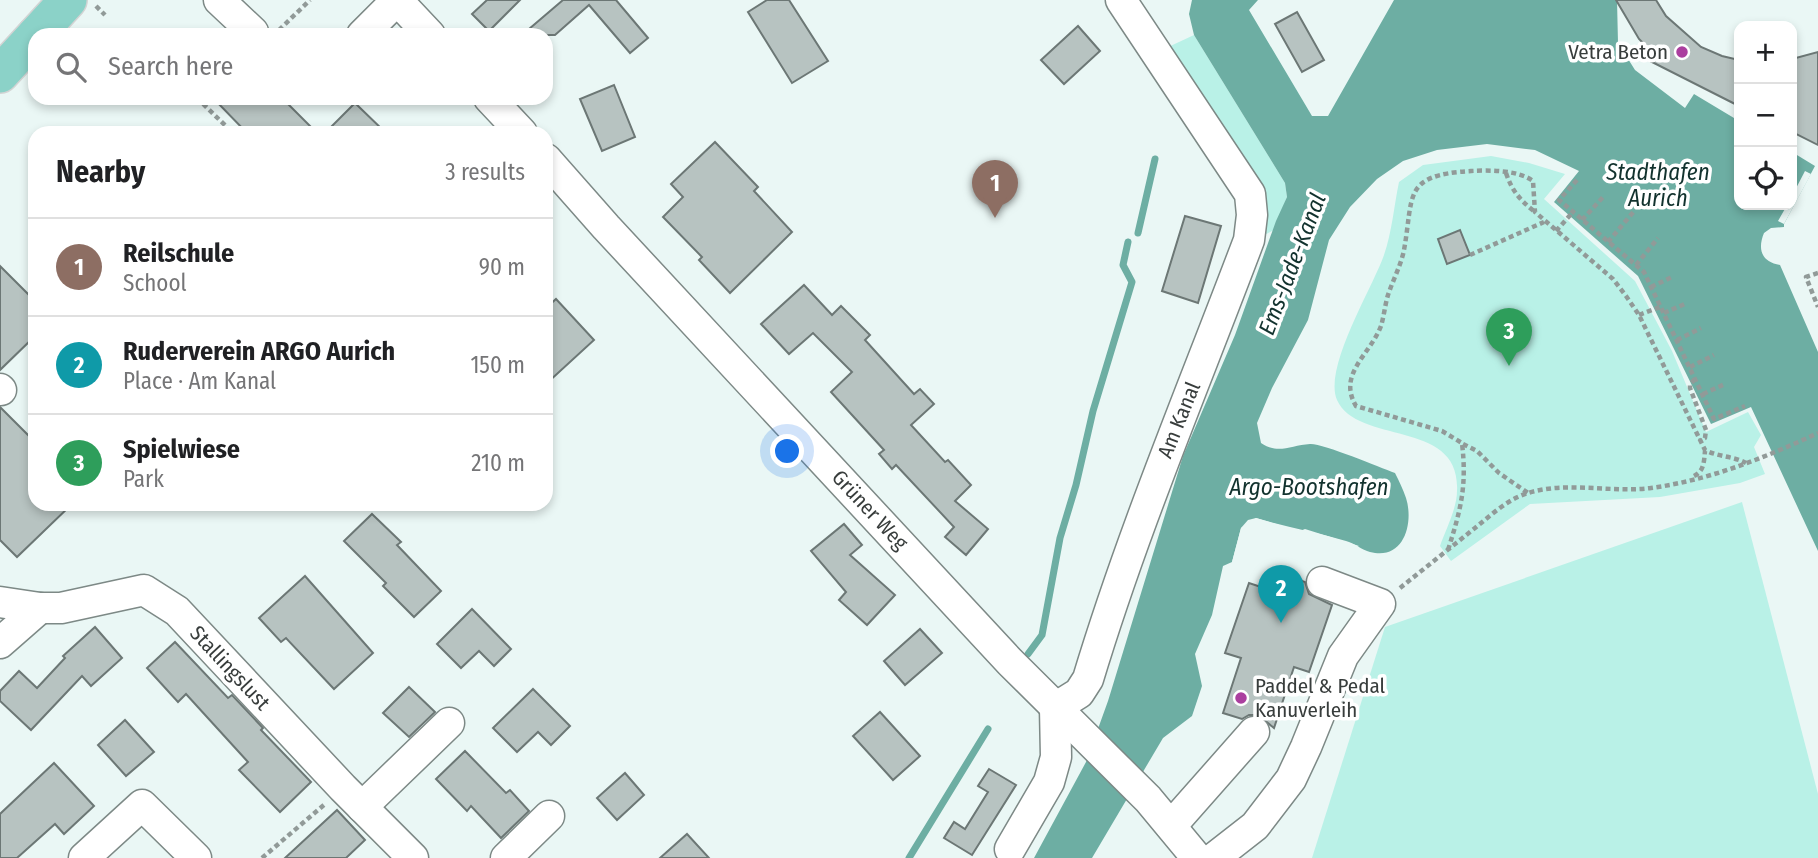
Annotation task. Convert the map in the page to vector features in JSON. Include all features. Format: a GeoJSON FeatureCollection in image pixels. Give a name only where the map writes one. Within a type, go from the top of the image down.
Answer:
{"type":"FeatureCollection","features":[{"type":"Feature","properties":{"kind":"main road"},"geometry":{"type":"LineString","coordinates":[[42,28],[68,0]]}},
{"type":"Feature","properties":{"kind":"main road"},"geometry":{"type":"LineString","coordinates":[[0,74],[28,43]]}},
{"type":"Feature","properties":{"kind":"street"},"geometry":{"type":"LineString","coordinates":[[219,0],[255,28]]}},
{"type":"Feature","properties":{"kind":"street"},"geometry":{"type":"LineString","coordinates":[[369,28],[397,0],[423,28]]}},
{"type":"Feature","properties":{"kind":"street","name":"Am Kanal"},"geometry":{"type":"LineString","coordinates":[[1055,708],[1079,693],[1088,679],[1121,576],[1178,420],[1249,240],[1252,215],[1250,194],[1121,0]]}},
{"type":"Feature","properties":{"kind":"street"},"geometry":{"type":"LineString","coordinates":[[496,105],[515,126]]}},
{"type":"Feature","properties":{"kind":"street","name":"Grüner Weg"},"geometry":{"type":"LineString","coordinates":[[553,167],[1055,708],[1148,799],[1198,858]]}},
{"type":"Feature","properties":{"kind":"street"},"geometry":{"type":"LineString","coordinates":[[1214,858],[1255,826],[1291,779],[1343,656],[1380,604],[1322,582]]}},
{"type":"Feature","properties":{"kind":"street","name":"Stallingslust"},"geometry":{"type":"LineString","coordinates":[[0,601],[40,608],[61,608],[144,590],[177,611],[413,858]]}},
{"type":"Feature","properties":{"kind":"street"},"geometry":{"type":"LineString","coordinates":[[0,643],[40,608]]}},
{"type":"Feature","properties":{"kind":"street"},"geometry":{"type":"LineString","coordinates":[[1010,849],[1049,782],[1056,757],[1055,708]]}},
{"type":"Feature","properties":{"kind":"street"},"geometry":{"type":"LineString","coordinates":[[353,798],[449,723]]}},
{"type":"Feature","properties":{"kind":"street"},"geometry":{"type":"LineString","coordinates":[[1171,825],[1254,732]]}},
{"type":"Feature","properties":{"kind":"street"},"geometry":{"type":"LineString","coordinates":[[84,858],[142,805],[196,858]]}},
{"type":"Feature","properties":{"kind":"street"},"geometry":{"type":"LineString","coordinates":[[506,858],[549,816]]}},
{"type":"Feature","properties":{"kind":"path"},"geometry":{"type":"LineString","coordinates":[[271,28],[310,0]]}},
{"type":"Feature","properties":{"kind":"path"},"geometry":{"type":"LineString","coordinates":[[204,105],[226,126]]}},
{"type":"Feature","properties":{"kind":"path"},"geometry":{"type":"LineString","coordinates":[[1528,493],[1499,473],[1477,451],[1442,431],[1356,406],[1349,394],[1349,380],[1381,327],[1388,295],[1404,252],[1409,203],[1416,189],[1428,180],[1453,172],[1525,175],[1533,181],[1535,212]]}},
{"type":"Feature","properties":{"kind":"path"},"geometry":{"type":"LineString","coordinates":[[1506,173],[1511,188],[1520,200],[1613,279],[1639,315],[1705,450],[1720,457],[1739,459],[1746,463]]}},
{"type":"Feature","properties":{"kind":"path"},"geometry":{"type":"LineString","coordinates":[[1577,180],[1559,201],[1644,272],[1714,419],[1745,406]]}},
{"type":"Feature","properties":{"kind":"path"},"geometry":{"type":"LineString","coordinates":[[1582,220],[1605,195]]}},
{"type":"Feature","properties":{"kind":"path"},"geometry":{"type":"LineString","coordinates":[[1608,242],[1635,210]]}},
{"type":"Feature","properties":{"kind":"path"},"geometry":{"type":"LineString","coordinates":[[1556,231],[1573,212]]}},
{"type":"Feature","properties":{"kind":"path"},"geometry":{"type":"LineString","coordinates":[[1470,255],[1544,222]]}},
{"type":"Feature","properties":{"kind":"path"},"geometry":{"type":"LineString","coordinates":[[1636,265],[1658,238]]}},
{"type":"Feature","properties":{"kind":"path"},"geometry":{"type":"LineString","coordinates":[[1818,272],[1806,277],[1818,307]]}},
{"type":"Feature","properties":{"kind":"path"},"geometry":{"type":"LineString","coordinates":[[1651,287],[1674,276]]}},
{"type":"Feature","properties":{"kind":"path"},"geometry":{"type":"LineString","coordinates":[[1664,313],[1687,303]]}},
{"type":"Feature","properties":{"kind":"path"},"geometry":{"type":"LineString","coordinates":[[1639,315],[1660,307]]}},
{"type":"Feature","properties":{"kind":"path"},"geometry":{"type":"LineString","coordinates":[[1677,340],[1701,328]]}},
{"type":"Feature","properties":{"kind":"path"},"geometry":{"type":"LineString","coordinates":[[1690,367],[1714,355]]}},
{"type":"Feature","properties":{"kind":"path"},"geometry":{"type":"LineString","coordinates":[[1695,379],[1690,388],[1706,430],[1705,438],[1699,441]]}},
{"type":"Feature","properties":{"kind":"path"},"geometry":{"type":"LineString","coordinates":[[1703,394],[1725,384]]}},
{"type":"Feature","properties":{"kind":"path"},"geometry":{"type":"LineString","coordinates":[[1380,604],[1506,504],[1528,493],[1552,489],[1651,488],[1730,471],[1746,463],[1759,461],[1818,433]]}},
{"type":"Feature","properties":{"kind":"path"},"geometry":{"type":"LineString","coordinates":[[1448,550],[1464,493],[1462,443]]}},
{"type":"Feature","properties":{"kind":"path"},"geometry":{"type":"LineString","coordinates":[[1688,480],[1699,473],[1704,464],[1705,450]]}},
{"type":"Feature","properties":{"kind":"path"},"geometry":{"type":"LineString","coordinates":[[262,858],[353,798]]}},
{"type":"Feature","properties":{"kind":"shaded area"},"geometry":{"type":"Polygon","coordinates":[[[1194,35],[1285,183],[1287,197],[1274,230],[1255,240],[1257,211],[1164,49],[1194,35]]]}},
{"type":"Feature","properties":{"kind":"shaded area"},"geometry":{"type":"Polygon","coordinates":[[[1491,156],[1529,163],[1565,174],[1544,199],[1635,281],[1672,351],[1706,432],[1748,412],[1761,435],[1754,447],[1765,474],[1740,483],[1660,497],[1530,504],[1451,561],[1440,546],[1457,498],[1454,468],[1443,452],[1426,442],[1365,423],[1348,414],[1337,400],[1335,386],[1343,348],[1384,255],[1399,182],[1423,165],[1491,156]]]}},
{"type":"Feature","properties":{"kind":"shaded area"},"geometry":{"type":"Polygon","coordinates":[[[1742,502],[1818,794],[1818,858],[1312,858],[1385,627],[1742,502]]]}},
{"type":"Feature","properties":{"kind":"water","name":"Stadthafen Aurich"},"geometry":{"type":"Polygon","coordinates":[[[1192,0],[1258,0],[1249,10],[1312,116],[1328,116],[1394,0],[1617,0],[1618,43],[1635,70],[1685,108],[1694,94],[1734,118],[1734,210],[1791,210],[1784,227],[1771,228],[1764,233],[1761,250],[1765,258],[1780,265],[1818,352],[1818,551],[1751,407],[1711,424],[1638,276],[1554,202],[1579,171],[1535,150],[1487,144],[1437,150],[1403,161],[1377,179],[1350,207],[1329,240],[1308,320],[1257,423],[1261,443],[1267,447],[1279,449],[1316,445],[1395,473],[1408,508],[1409,518],[1404,538],[1391,551],[1382,553],[1256,518],[1241,528],[1232,562],[1223,566],[1212,615],[1195,654],[1202,686],[1192,716],[1163,738],[1092,858],[1034,858],[1086,762],[1108,701],[1183,456],[1235,335],[1287,197],[1285,183],[1194,35],[1189,14],[1192,0]]]}},
{"type":"Feature","properties":{"kind":"water","name":"Stadthafen Aurich"},"geometry":{"type":"Polygon","coordinates":[[[1797,155],[1815,166],[1797,200],[1797,155]]]}},
{"type":"Feature","properties":{"kind":"pier"},"geometry":{"type":"Polygon","coordinates":[[[1805,171],[1811,174],[1797,200],[1797,186],[1805,171]]]}},
{"type":"Feature","properties":{"kind":"pier"},"geometry":{"type":"Polygon","coordinates":[[[1784,210],[1792,210],[1784,224],[1778,221],[1784,210]]]}},
{"type":"Feature","properties":{"kind":"pier"},"geometry":{"type":"Polygon","coordinates":[[[1256,518],[1300,531],[1305,529],[1359,546],[1355,548],[1306,532],[1299,534],[1256,521],[1244,529],[1236,563],[1232,562],[1241,528],[1248,520],[1256,518]]]}},
{"type":"Feature","properties":{"kind":"building"},"geometry":{"type":"Polygon","coordinates":[[[487,0],[520,0],[492,28],[486,28],[472,14],[487,0]]]}},
{"type":"Feature","properties":{"kind":"building"},"geometry":{"type":"Polygon","coordinates":[[[563,0],[616,0],[648,38],[630,53],[589,5],[555,35],[553,28],[530,28],[563,0]]]}},
{"type":"Feature","properties":{"kind":"building"},"geometry":{"type":"Polygon","coordinates":[[[767,0],[789,0],[828,61],[792,83],[748,12],[767,0]]]}},
{"type":"Feature","properties":{"kind":"building","name":"Vetra Beton"},"geometry":{"type":"Polygon","coordinates":[[[1616,0],[1656,0],[1666,16],[1701,47],[1734,59],[1734,103],[1644,58],[1648,48],[1639,39],[1616,0]]]}},
{"type":"Feature","properties":{"kind":"building"},"geometry":{"type":"Polygon","coordinates":[[[1297,12],[1324,60],[1302,72],[1275,24],[1297,12]]]}},
{"type":"Feature","properties":{"kind":"building"},"geometry":{"type":"Polygon","coordinates":[[[1078,26],[1100,51],[1064,84],[1041,60],[1078,26]]]}},
{"type":"Feature","properties":{"kind":"building"},"geometry":{"type":"Polygon","coordinates":[[[1818,52],[1818,145],[1797,134],[1797,58],[1818,52]]]}},
{"type":"Feature","properties":{"kind":"building"},"geometry":{"type":"Polygon","coordinates":[[[614,85],[635,137],[602,151],[580,99],[614,85]]]}},
{"type":"Feature","properties":{"kind":"building"},"geometry":{"type":"Polygon","coordinates":[[[220,105],[289,105],[310,126],[240,126],[220,105]]]}},
{"type":"Feature","properties":{"kind":"building"},"geometry":{"type":"Polygon","coordinates":[[[353,105],[357,105],[379,126],[332,126],[353,105]]]}},
{"type":"Feature","properties":{"kind":"building"},"geometry":{"type":"Polygon","coordinates":[[[715,142],[758,187],[754,191],[792,232],[730,293],[699,260],[702,257],[663,217],[683,197],[671,184],[715,142]]]}},
{"type":"Feature","properties":{"kind":"building"},"geometry":{"type":"Polygon","coordinates":[[[1185,216],[1221,226],[1198,303],[1162,291],[1185,216]]]}},
{"type":"Feature","properties":{"kind":"building"},"geometry":{"type":"Polygon","coordinates":[[[1460,230],[1470,255],[1447,264],[1438,239],[1460,230]]]}},
{"type":"Feature","properties":{"kind":"building"},"geometry":{"type":"Polygon","coordinates":[[[0,266],[28,294],[28,343],[0,370],[0,266]]]}},
{"type":"Feature","properties":{"kind":"building"},"geometry":{"type":"Polygon","coordinates":[[[804,285],[832,315],[841,306],[870,335],[865,340],[914,394],[920,389],[934,404],[911,425],[945,462],[948,460],[971,485],[955,501],[988,529],[966,555],[945,537],[954,527],[896,465],[892,469],[879,454],[884,450],[831,392],[852,372],[813,333],[789,354],[761,324],[804,285]]]}},
{"type":"Feature","properties":{"kind":"building"},"geometry":{"type":"Polygon","coordinates":[[[556,299],[594,340],[553,378],[553,302],[556,299]]]}},
{"type":"Feature","properties":{"kind":"building"},"geometry":{"type":"Polygon","coordinates":[[[0,407],[28,435],[28,511],[65,511],[17,557],[0,540],[0,407]]]}},
{"type":"Feature","properties":{"kind":"building"},"geometry":{"type":"Polygon","coordinates":[[[372,514],[401,542],[397,545],[441,591],[414,617],[383,586],[386,583],[344,541],[372,514]]]}},
{"type":"Feature","properties":{"kind":"building"},"geometry":{"type":"Polygon","coordinates":[[[844,524],[862,545],[850,555],[895,595],[867,625],[839,600],[846,592],[811,551],[844,524]]]}},
{"type":"Feature","properties":{"kind":"building"},"geometry":{"type":"Polygon","coordinates":[[[1282,574],[1305,582],[1309,594],[1332,605],[1309,672],[1294,667],[1274,728],[1258,715],[1249,715],[1242,719],[1223,713],[1241,658],[1225,653],[1249,583],[1276,592],[1282,574]]]}},
{"type":"Feature","properties":{"kind":"building"},"geometry":{"type":"Polygon","coordinates":[[[305,576],[373,653],[334,689],[286,638],[281,642],[259,618],[305,576]]]}},
{"type":"Feature","properties":{"kind":"building"},"geometry":{"type":"Polygon","coordinates":[[[472,609],[511,649],[494,666],[479,651],[461,668],[437,644],[472,609]]]}},
{"type":"Feature","properties":{"kind":"building"},"geometry":{"type":"Polygon","coordinates":[[[95,627],[122,658],[91,686],[82,676],[31,730],[0,701],[0,691],[19,671],[37,688],[65,658],[63,656],[95,627]]]}},
{"type":"Feature","properties":{"kind":"building"},"geometry":{"type":"Polygon","coordinates":[[[920,629],[942,653],[905,685],[884,661],[920,629]]]}},
{"type":"Feature","properties":{"kind":"building"},"geometry":{"type":"Polygon","coordinates":[[[175,642],[228,698],[232,695],[311,782],[280,812],[239,770],[248,762],[186,694],[178,702],[147,668],[175,642]]]}},
{"type":"Feature","properties":{"kind":"building"},"geometry":{"type":"Polygon","coordinates":[[[409,687],[435,712],[409,737],[383,713],[409,687]]]}},
{"type":"Feature","properties":{"kind":"building"},"geometry":{"type":"Polygon","coordinates":[[[533,689],[570,726],[551,745],[538,732],[517,752],[493,728],[533,689]]]}},
{"type":"Feature","properties":{"kind":"building"},"geometry":{"type":"Polygon","coordinates":[[[880,712],[920,756],[893,780],[853,736],[880,712]]]}},
{"type":"Feature","properties":{"kind":"building"},"geometry":{"type":"Polygon","coordinates":[[[125,720],[154,752],[126,776],[98,745],[125,720]]]}},
{"type":"Feature","properties":{"kind":"building"},"geometry":{"type":"Polygon","coordinates":[[[465,751],[506,793],[510,790],[529,811],[501,838],[471,806],[467,811],[436,779],[465,751]]]}},
{"type":"Feature","properties":{"kind":"building"},"geometry":{"type":"Polygon","coordinates":[[[54,763],[94,806],[64,834],[55,824],[17,858],[0,858],[0,814],[54,763]]]}},
{"type":"Feature","properties":{"kind":"building"},"geometry":{"type":"Polygon","coordinates":[[[989,769],[1016,785],[972,855],[944,838],[954,822],[965,829],[988,792],[978,786],[989,769]]]}},
{"type":"Feature","properties":{"kind":"building"},"geometry":{"type":"Polygon","coordinates":[[[625,773],[644,795],[617,820],[597,798],[625,773]]]}},
{"type":"Feature","properties":{"kind":"building"},"geometry":{"type":"Polygon","coordinates":[[[337,810],[365,840],[346,858],[285,858],[337,810]]]}},
{"type":"Feature","properties":{"kind":"building"},"geometry":{"type":"Polygon","coordinates":[[[687,834],[709,858],[660,858],[687,834]]]}},
{"type":"Feature","properties":{"kind":"waterway"},"geometry":{"type":"LineString","coordinates":[[1138,233],[1155,159]]}},
{"type":"Feature","properties":{"kind":"waterway"},"geometry":{"type":"LineString","coordinates":[[1028,654],[1042,635],[1060,538],[1076,485],[1093,411],[1132,282],[1123,265],[1128,242]]}},
{"type":"Feature","properties":{"kind":"waterway"},"geometry":{"type":"LineString","coordinates":[[909,858],[988,729]]}},
{"type":"Feature","properties":{"kind":"place","name":"Vetra Beton"},"geometry":{"type":"Point","coordinates":[1682,52]}},
{"type":"Feature","properties":{"kind":"place","name":"Reilschule"},"geometry":{"type":"Point","coordinates":[995,218]}},
{"type":"Feature","properties":{"kind":"place","name":"Spielwiese"},"geometry":{"type":"Point","coordinates":[1509,366]}},
{"type":"Feature","properties":{"kind":"place","name":"Ruderverein ARGO Aurich"},"geometry":{"type":"Point","coordinates":[1281,623]}},
{"type":"Feature","properties":{"kind":"place","name":"Paddel & Pedal Kanuverleih"},"geometry":{"type":"Point","coordinates":[1241,698]}},
{"type":"Feature","properties":{"kind":"water label","name":"Ems-Jade-Kanal"},"geometry":{"type":"Point","coordinates":[1292,264]}},
{"type":"Feature","properties":{"kind":"water label","name":"Argo-Bootshafen"},"geometry":{"type":"Point","coordinates":[1309,487]}}]}
